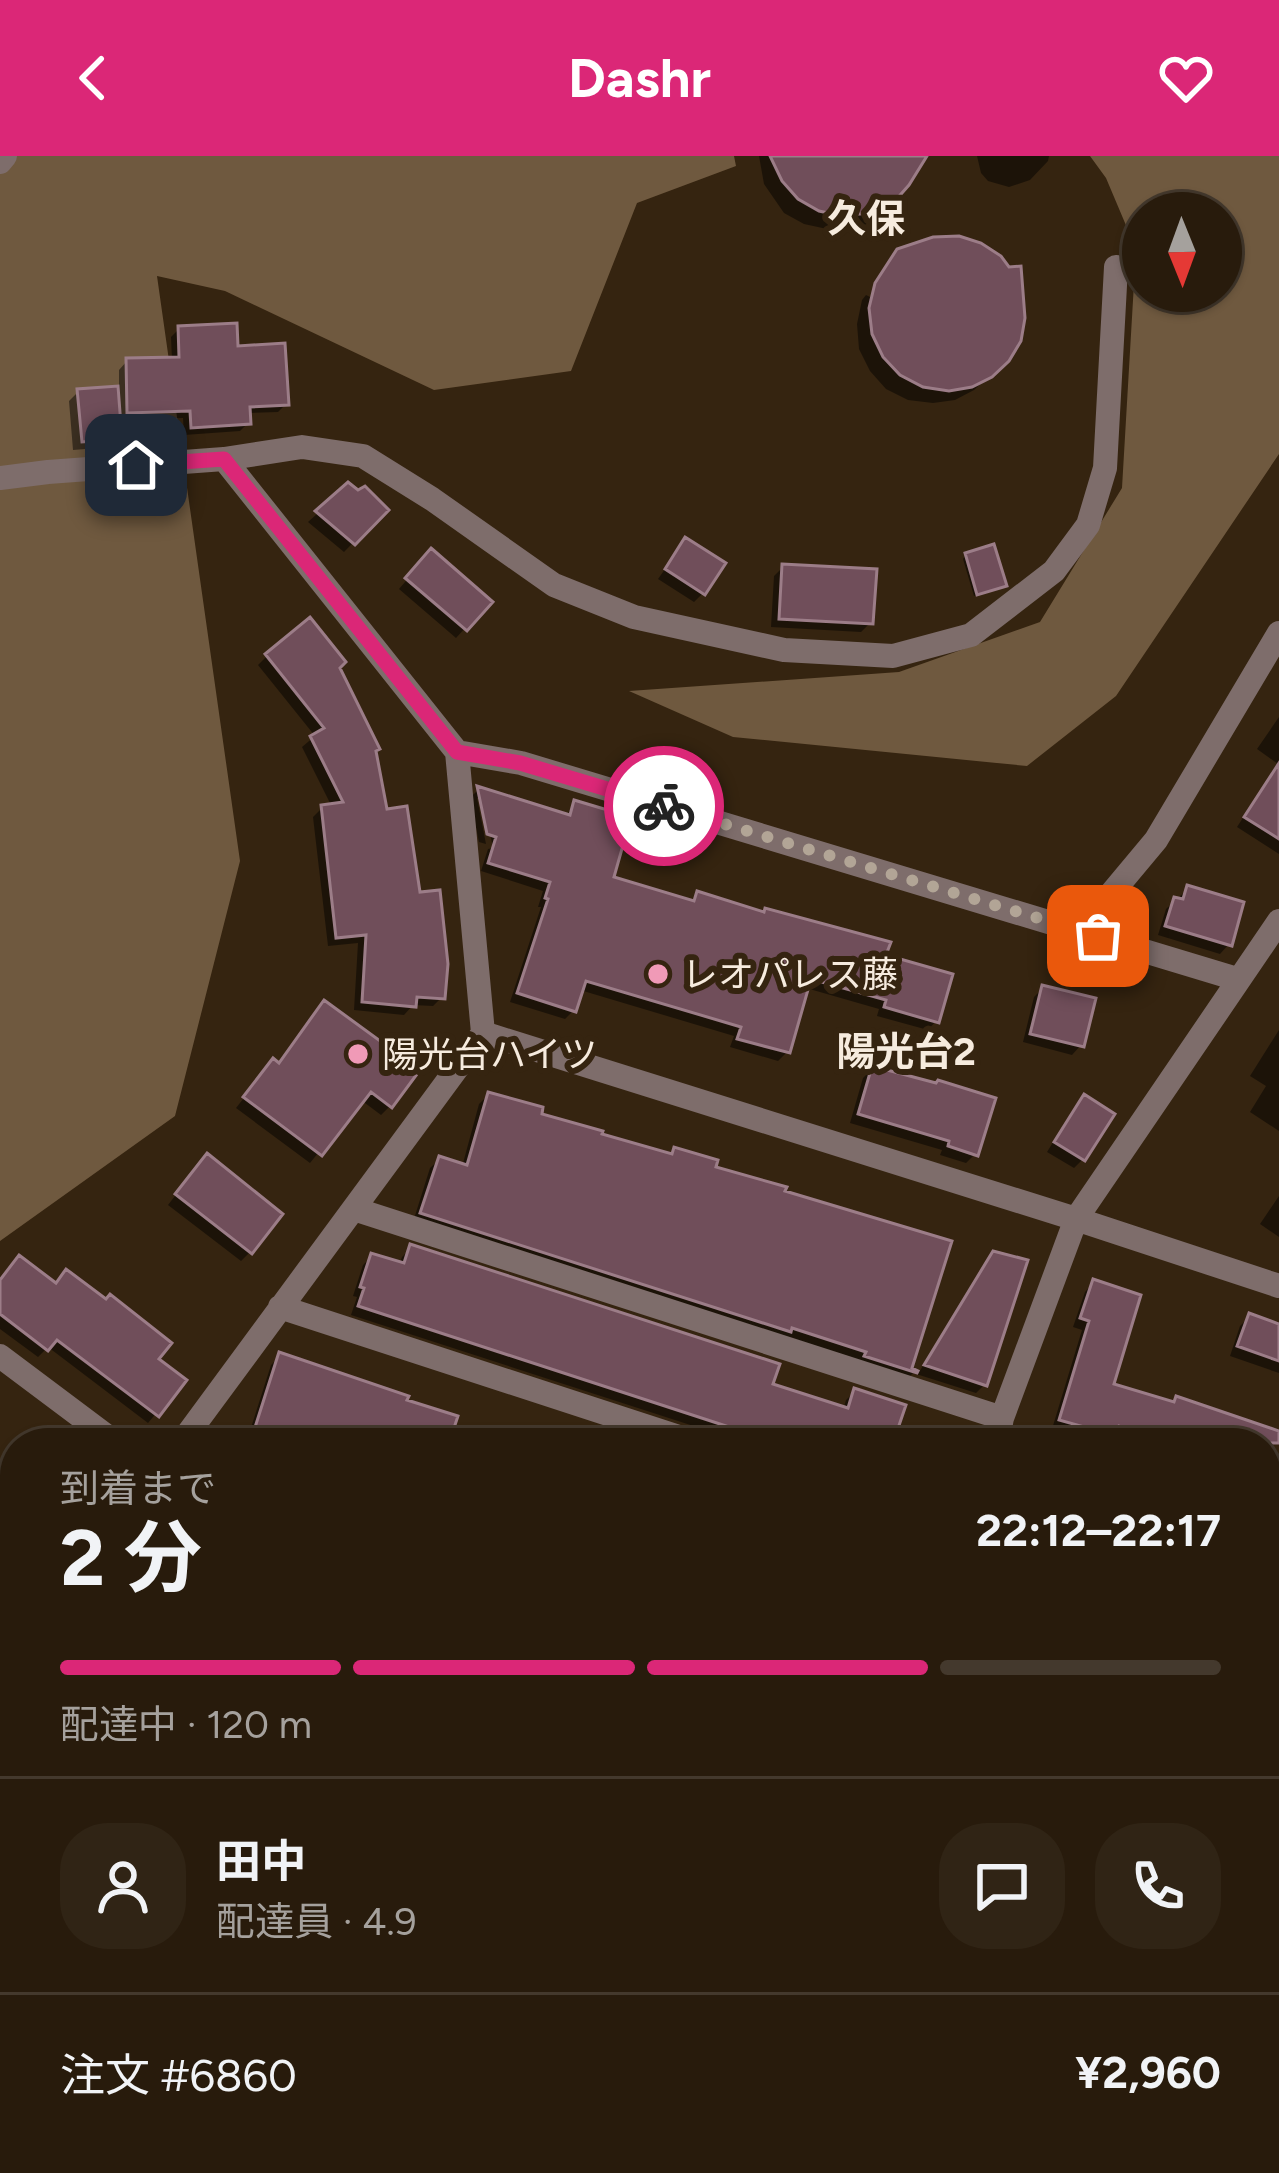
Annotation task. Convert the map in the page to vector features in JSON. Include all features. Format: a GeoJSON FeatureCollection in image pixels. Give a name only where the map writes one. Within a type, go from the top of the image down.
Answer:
{"type":"FeatureCollection","features":[{"type":"Feature","properties":{"kind":"street"},"geometry":{"type":"LineString","coordinates":[[0,478],[224,459],[302,447],[363,456],[554,585],[634,617],[784,650],[893,656],[970,635],[1054,571],[1088,525],[1105,468],[1116,267]]}},
{"type":"Feature","properties":{"kind":"street"},"geometry":{"type":"LineString","coordinates":[[192,1428],[483,1033],[457,752],[224,459]]}},
{"type":"Feature","properties":{"kind":"street"},"geometry":{"type":"LineString","coordinates":[[1080,931],[1156,840],[1279,633]]}},
{"type":"Feature","properties":{"kind":"street"},"geometry":{"type":"LineString","coordinates":[[457,752],[520,763],[1238,979]]}},
{"type":"Feature","properties":{"kind":"street"},"geometry":{"type":"LineString","coordinates":[[1000,1428],[1076,1219],[1279,921]]}},
{"type":"Feature","properties":{"kind":"street"},"geometry":{"type":"LineString","coordinates":[[483,1033],[1279,1286]]}},
{"type":"Feature","properties":{"kind":"street"},"geometry":{"type":"LineString","coordinates":[[354,1209],[990,1428]]}},
{"type":"Feature","properties":{"kind":"street"},"geometry":{"type":"LineString","coordinates":[[280,1307],[651,1428]]}},
{"type":"Feature","properties":{"kind":"street"},"geometry":{"type":"LineString","coordinates":[[0,1356],[96,1428]]}},
{"type":"Feature","properties":{"kind":"shaded area"},"geometry":{"type":"Polygon","coordinates":[[[0,156],[734,156],[736,166],[637,203],[571,371],[434,390],[225,291],[157,276],[240,861],[175,1116],[0,1241],[0,156]]]}},
{"type":"Feature","properties":{"kind":"shaded area"},"geometry":{"type":"Polygon","coordinates":[[[1090,156],[1279,156],[1279,454],[1116,696],[1027,766],[733,737],[629,691],[899,672],[1040,622],[1122,488],[1132,312],[1242,312],[1242,192],[1122,192],[1122,216],[1106,178],[1090,156]]]}},
{"type":"Feature","properties":{"kind":"building"},"geometry":{"type":"Polygon","coordinates":[[[770,156],[927,156],[886,211],[842,216],[819,211],[798,199],[770,156]]]}},
{"type":"Feature","properties":{"kind":"building"},"geometry":{"type":"Polygon","coordinates":[[[959,236],[981,243],[1009,267],[1021,266],[1025,318],[1021,341],[1009,361],[972,387],[949,391],[923,387],[900,375],[883,357],[872,334],[869,308],[875,283],[897,249],[933,237],[959,236]]]}},
{"type":"Feature","properties":{"kind":"building"},"geometry":{"type":"Polygon","coordinates":[[[237,323],[238,346],[285,343],[289,405],[250,407],[251,424],[191,428],[190,411],[127,413],[126,358],[179,357],[178,326],[237,323]]]}},
{"type":"Feature","properties":{"kind":"building"},"geometry":{"type":"Polygon","coordinates":[[[118,386],[122,439],[82,442],[77,389],[118,386]]]}},
{"type":"Feature","properties":{"kind":"building"},"geometry":{"type":"Polygon","coordinates":[[[348,482],[358,490],[365,486],[389,510],[355,545],[315,511],[348,482]]]}},
{"type":"Feature","properties":{"kind":"building"},"geometry":{"type":"Polygon","coordinates":[[[685,537],[726,563],[705,595],[665,569],[685,537]]]}},
{"type":"Feature","properties":{"kind":"building"},"geometry":{"type":"Polygon","coordinates":[[[994,544],[1007,586],[977,595],[965,553],[994,544]]]}},
{"type":"Feature","properties":{"kind":"building"},"geometry":{"type":"Polygon","coordinates":[[[431,548],[493,602],[467,631],[405,578],[431,548]]]}},
{"type":"Feature","properties":{"kind":"building"},"geometry":{"type":"Polygon","coordinates":[[[782,564],[877,569],[873,624],[779,619],[782,564]]]}},
{"type":"Feature","properties":{"kind":"building"},"geometry":{"type":"Polygon","coordinates":[[[310,617],[346,662],[340,668],[380,749],[376,751],[387,809],[407,806],[420,892],[440,890],[448,964],[445,999],[417,997],[416,1007],[362,1002],[366,935],[336,938],[321,805],[343,802],[310,736],[324,728],[265,654],[310,617]]]}},
{"type":"Feature","properties":{"kind":"building"},"geometry":{"type":"Polygon","coordinates":[[[1279,763],[1279,839],[1244,817],[1279,763]]]}},
{"type":"Feature","properties":{"kind":"building"},"geometry":{"type":"Polygon","coordinates":[[[477,786],[570,815],[574,800],[631,817],[614,877],[694,901],[697,891],[891,942],[886,955],[953,974],[939,1023],[884,1007],[886,1000],[811,979],[790,1053],[737,1039],[741,1027],[586,981],[576,1012],[517,993],[550,882],[488,863],[496,837],[487,834],[477,786]]]}},
{"type":"Feature","properties":{"kind":"building"},"geometry":{"type":"Polygon","coordinates":[[[1187,885],[1244,902],[1232,946],[1165,926],[1174,897],[1183,899],[1187,885]]]}},
{"type":"Feature","properties":{"kind":"building"},"geometry":{"type":"Polygon","coordinates":[[[1042,985],[1096,998],[1084,1047],[1030,1034],[1042,985]]]}},
{"type":"Feature","properties":{"kind":"building"},"geometry":{"type":"Polygon","coordinates":[[[324,1000],[420,1070],[392,1108],[371,1092],[322,1156],[243,1097],[273,1058],[279,1063],[324,1000]]]}},
{"type":"Feature","properties":{"kind":"building"},"geometry":{"type":"Polygon","coordinates":[[[872,1066],[996,1098],[978,1156],[948,1146],[949,1141],[858,1114],[872,1066]]]}},
{"type":"Feature","properties":{"kind":"building"},"geometry":{"type":"Polygon","coordinates":[[[488,1092],[543,1107],[542,1114],[602,1134],[672,1154],[674,1147],[718,1160],[716,1167],[787,1187],[785,1191],[952,1241],[912,1368],[917,1373],[792,1328],[791,1332],[420,1213],[439,1156],[467,1165],[488,1092]]]}},
{"type":"Feature","properties":{"kind":"building"},"geometry":{"type":"Polygon","coordinates":[[[1084,1094],[1115,1114],[1085,1161],[1054,1142],[1084,1094]]]}},
{"type":"Feature","properties":{"kind":"building"},"geometry":{"type":"Polygon","coordinates":[[[207,1153],[283,1214],[252,1254],[175,1194],[207,1153]]]}},
{"type":"Feature","properties":{"kind":"building"},"geometry":{"type":"Polygon","coordinates":[[[410,1244],[780,1364],[773,1384],[848,1408],[854,1388],[906,1405],[898,1428],[732,1428],[358,1306],[371,1253],[404,1263],[410,1244]]]}},
{"type":"Feature","properties":{"kind":"building"},"geometry":{"type":"Polygon","coordinates":[[[993,1251],[1028,1260],[987,1386],[924,1365],[993,1251]]]}},
{"type":"Feature","properties":{"kind":"building"},"geometry":{"type":"Polygon","coordinates":[[[19,1255],[56,1283],[66,1269],[106,1299],[110,1294],[172,1343],[159,1359],[187,1380],[159,1417],[57,1340],[48,1351],[0,1314],[0,1280],[19,1255]]]}},
{"type":"Feature","properties":{"kind":"building"},"geometry":{"type":"Polygon","coordinates":[[[1093,1279],[1141,1295],[1114,1384],[1174,1402],[1176,1396],[1270,1428],[1088,1428],[1059,1420],[1089,1321],[1080,1318],[1093,1279]]]}},
{"type":"Feature","properties":{"kind":"building"},"geometry":{"type":"Polygon","coordinates":[[[1249,1313],[1279,1324],[1279,1361],[1237,1346],[1249,1313]]]}},
{"type":"Feature","properties":{"kind":"building"},"geometry":{"type":"Polygon","coordinates":[[[279,1352],[458,1416],[454,1428],[255,1428],[279,1352]]]}},
{"type":"Feature","properties":{"kind":"way so far"},"geometry":{"type":"LineString","coordinates":[[664,806],[1098,936]]}},
{"type":"Feature","properties":{"kind":"place","name":"レオパレス藤"},"geometry":{"type":"Point","coordinates":[658,974]}},
{"type":"Feature","properties":{"kind":"place","name":"陽光台ハイツ"},"geometry":{"type":"Point","coordinates":[358,1054]}},
{"type":"Feature","properties":{"kind":"district","name":"久保"},"geometry":{"type":"Point","coordinates":[866,218]}},
{"type":"Feature","properties":{"kind":"district","name":"陽光台2"},"geometry":{"type":"Point","coordinates":[906,1051]}},
{"type":"Feature","properties":{"kind":"route"},"geometry":{"type":"LineString","coordinates":[[136,465],[224,459],[457,752],[520,763],[664,806]]}}]}
